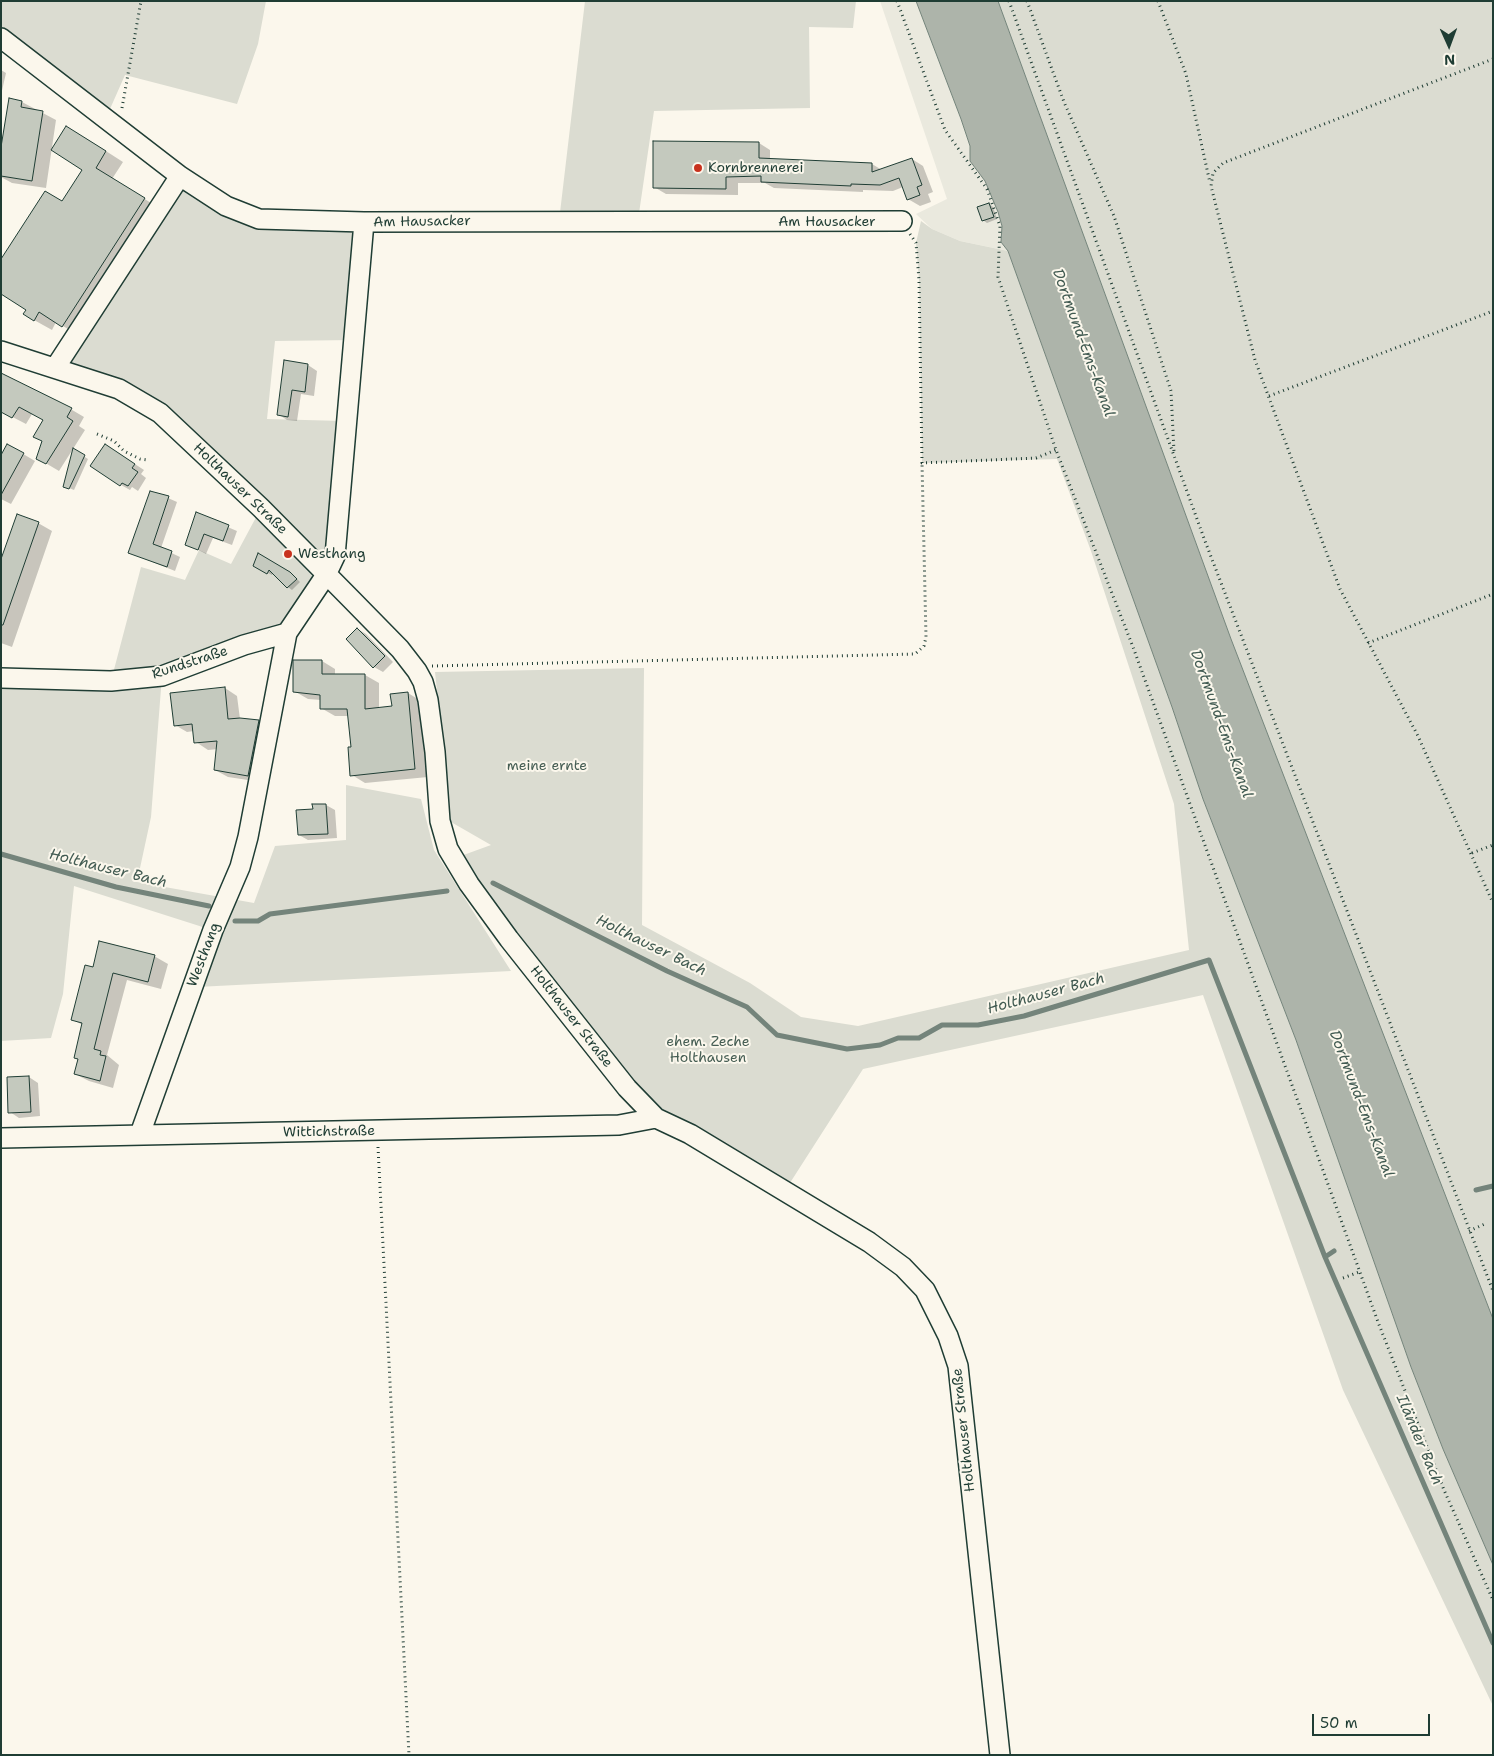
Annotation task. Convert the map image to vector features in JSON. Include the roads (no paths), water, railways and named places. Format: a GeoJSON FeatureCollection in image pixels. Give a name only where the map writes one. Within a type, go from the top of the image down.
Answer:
{"type":"FeatureCollection","features":[{"type":"Feature","properties":{"kind":"street","name":"Am Hausacker"},"geometry":{"type":"LineString","coordinates":[[1,38],[180,176],[226,206],[259,219],[364,222],[628,220],[902,222]]}},
{"type":"Feature","properties":{"kind":"street"},"geometry":{"type":"LineString","coordinates":[[55,368],[180,176]]}},
{"type":"Feature","properties":{"kind":"street","name":"Westhang"},"geometry":{"type":"LineString","coordinates":[[140,1134],[213,930],[240,867],[249,831],[287,633],[326,575],[335,556],[364,222]]}},
{"type":"Feature","properties":{"kind":"street","name":"Holthauser Straße"},"geometry":{"type":"LineString","coordinates":[[1,350],[119,389],[160,413],[261,508],[400,649],[417,671],[428,700],[440,821],[448,849],[469,884],[509,940],[627,1088],[656,1118],[722,1153],[869,1242],[903,1267],[925,1290],[948,1336],[958,1366],[1000,1755]]}},
{"type":"Feature","properties":{"kind":"street","name":"Rundstraße"},"geometry":{"type":"LineString","coordinates":[[1,678],[111,681],[154,677],[169,674],[244,645],[287,633]]}},
{"type":"Feature","properties":{"kind":"street","name":"Wittichstraße"},"geometry":{"type":"LineString","coordinates":[[1,1138],[619,1125],[656,1118]]}},
{"type":"Feature","properties":{"kind":"water","name":"Dortmund-Ems-Kanal"},"geometry":{"type":"Polygon","coordinates":[[[916,1],[998,1],[1231,639],[1493,1319],[1493,1565],[1443,1449],[1411,1367],[1296,1040],[1203,799],[1172,707],[1008,251],[1001,242],[1002,226],[998,212],[985,181],[970,161],[970,146],[961,119],[916,1]]]}},
{"type":"Feature","properties":{"kind":"waterway","name":"Holthauser Bach"},"geometry":{"type":"LineString","coordinates":[[1,854],[116,887],[209,906]]}},
{"type":"Feature","properties":{"kind":"waterway","name":"Holthauser Bach"},"geometry":{"type":"LineString","coordinates":[[493,883],[667,971],[747,1007],[777,1035],[847,1049],[880,1045],[898,1038],[919,1038],[942,1025],[978,1025],[1024,1016],[1209,960],[1325,1257]]}},
{"type":"Feature","properties":{"kind":"waterway","name":"Holthauser Bach"},"geometry":{"type":"LineString","coordinates":[[235,921],[258,921],[270,914],[447,891]]}},
{"type":"Feature","properties":{"kind":"waterway","name":"Holthauser Bach"},"geometry":{"type":"LineString","coordinates":[[1476,1190],[1493,1186]]}},
{"type":"Feature","properties":{"kind":"waterway","name":"Iländer Bach"},"geometry":{"type":"LineString","coordinates":[[1334,1251],[1325,1257],[1493,1643]]}},
{"type":"Feature","properties":{"kind":"place","name":"Kornbrennerei"},"geometry":{"type":"Point","coordinates":[698,168]}},
{"type":"Feature","properties":{"kind":"place","name":"Westhang"},"geometry":{"type":"Point","coordinates":[288,554]}},
{"type":"Feature","properties":{"kind":"park label","name":"meine ernte"},"geometry":{"type":"Point","coordinates":[547,766]}},
{"type":"Feature","properties":{"kind":"park label","name":"ehem. Zeche Holthausen"},"geometry":{"type":"Point","coordinates":[708,1050]}}]}
